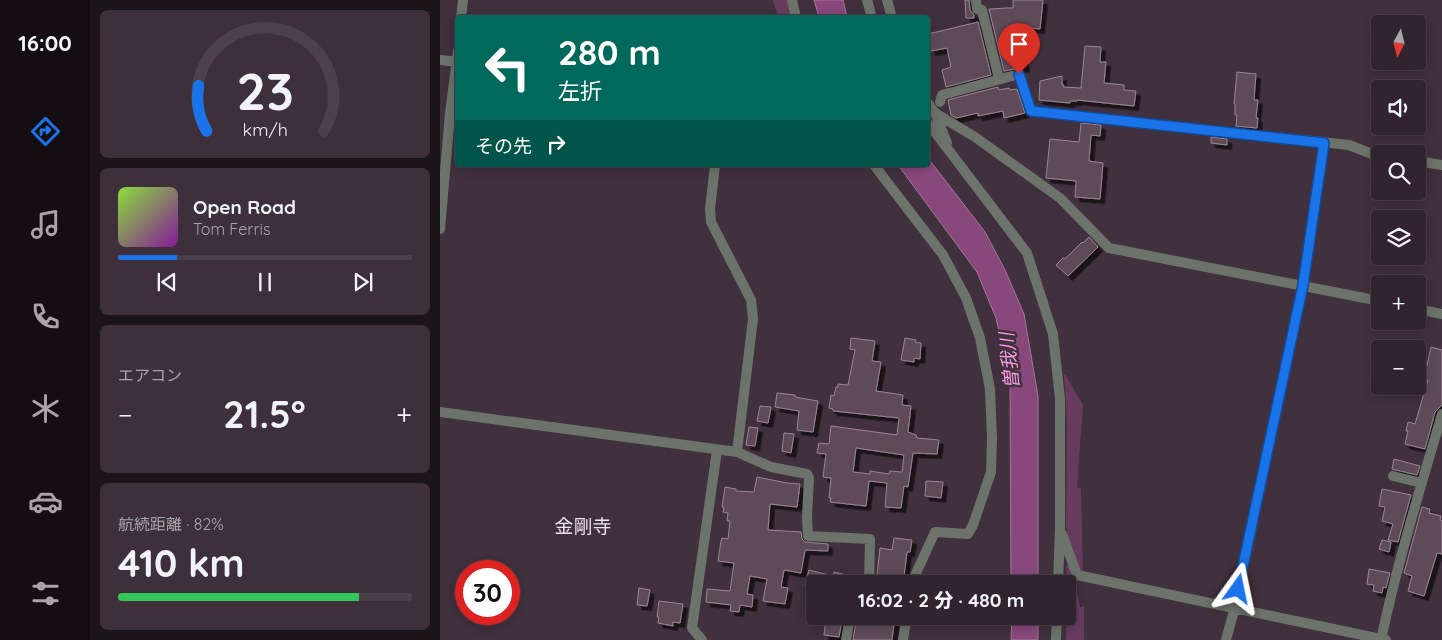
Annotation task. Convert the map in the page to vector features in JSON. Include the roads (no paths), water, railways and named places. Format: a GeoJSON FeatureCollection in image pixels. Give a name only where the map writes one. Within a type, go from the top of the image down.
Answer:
{"type":"FeatureCollection","features":[{"type":"Feature","properties":{"kind":"street"},"geometry":{"type":"LineString","coordinates":[[461,15],[463,0]]}},
{"type":"Feature","properties":{"kind":"street"},"geometry":{"type":"LineString","coordinates":[[792,0],[795,15]]}},
{"type":"Feature","properties":{"kind":"street"},"geometry":{"type":"LineString","coordinates":[[867,0],[871,15]]}},
{"type":"Feature","properties":{"kind":"street"},"geometry":{"type":"LineString","coordinates":[[887,0],[891,15]]}},
{"type":"Feature","properties":{"kind":"street"},"geometry":{"type":"LineString","coordinates":[[976,0],[977,9],[982,10],[999,79]]}},
{"type":"Feature","properties":{"kind":"street"},"geometry":{"type":"LineString","coordinates":[[440,60],[455,58]]}},
{"type":"Feature","properties":{"kind":"street"},"geometry":{"type":"LineString","coordinates":[[440,228],[455,74]]}},
{"type":"Feature","properties":{"kind":"street"},"geometry":{"type":"LineString","coordinates":[[940,102],[942,95],[1019,74],[1031,111],[1349,146],[1371,154]]}},
{"type":"Feature","properties":{"kind":"street"},"geometry":{"type":"LineString","coordinates":[[930,102],[951,153]]}},
{"type":"Feature","properties":{"kind":"street"},"geometry":{"type":"LineString","coordinates":[[930,106],[935,113],[975,137],[1060,198],[1109,248],[1371,299]]}},
{"type":"Feature","properties":{"kind":"street"},"geometry":{"type":"LineString","coordinates":[[930,126],[1026,253],[1053,334],[1060,399],[1058,575]]}},
{"type":"Feature","properties":{"kind":"street"},"geometry":{"type":"LineString","coordinates":[[1226,640],[1235,607],[1303,285],[1324,143]]}},
{"type":"Feature","properties":{"kind":"street"},"geometry":{"type":"LineString","coordinates":[[1426,162],[1442,165]]}},
{"type":"Feature","properties":{"kind":"street"},"geometry":{"type":"LineString","coordinates":[[715,167],[710,209],[711,222],[750,300],[753,319],[737,452]]}},
{"type":"Feature","properties":{"kind":"street"},"geometry":{"type":"LineString","coordinates":[[876,167],[943,255],[966,298],[980,338],[990,389],[992,472],[973,525],[968,534],[936,532],[915,575]]}},
{"type":"Feature","properties":{"kind":"street"},"geometry":{"type":"LineString","coordinates":[[1426,311],[1442,314]]}},
{"type":"Feature","properties":{"kind":"street"},"geometry":{"type":"LineString","coordinates":[[440,412],[737,452],[772,467],[807,474],[809,478],[806,517],[808,536],[870,539],[869,575]]}},
{"type":"Feature","properties":{"kind":"street"},"geometry":{"type":"LineString","coordinates":[[1060,528],[1077,575],[1235,607],[1383,640],[1392,589],[1442,414]]}},
{"type":"Feature","properties":{"kind":"street"},"geometry":{"type":"LineString","coordinates":[[702,640],[692,628],[717,450]]}},
{"type":"Feature","properties":{"kind":"street"},"geometry":{"type":"LineString","coordinates":[[1393,476],[1422,483]]}},
{"type":"Feature","properties":{"kind":"street"},"geometry":{"type":"LineString","coordinates":[[846,640],[848,625]]}},
{"type":"Feature","properties":{"kind":"street"},"geometry":{"type":"LineString","coordinates":[[903,640],[906,625]]}},
{"type":"Feature","properties":{"kind":"street"},"geometry":{"type":"LineString","coordinates":[[1056,640],[1057,625]]}},
{"type":"Feature","properties":{"kind":"water"},"geometry":{"type":"Polygon","coordinates":[[[814,0],[843,0],[847,15],[818,15],[814,0]]]}},
{"type":"Feature","properties":{"kind":"water","name":"曽我川"},"geometry":{"type":"Polygon","coordinates":[[[930,161],[985,232],[1005,270],[1024,314],[1038,396],[1038,575],[1011,575],[1010,381],[996,318],[977,272],[899,167],[930,167],[930,161]]]}},
{"type":"Feature","properties":{"kind":"water"},"geometry":{"type":"Polygon","coordinates":[[[1012,625],[1038,625],[1038,640],[1011,640],[1012,625]]]}},
{"type":"Feature","properties":{"kind":"district","name":"金剛寺"},"geometry":{"type":"Point","coordinates":[583,526]}}]}
